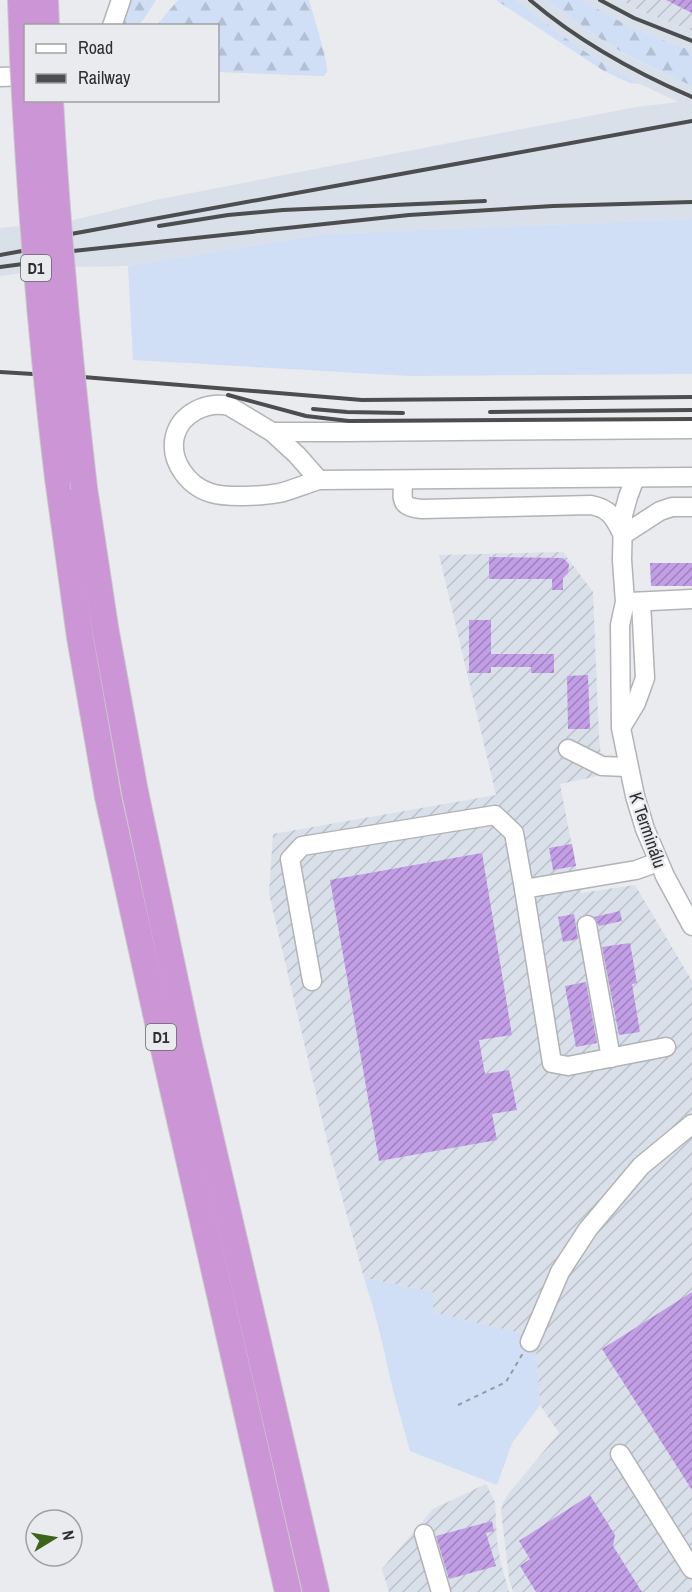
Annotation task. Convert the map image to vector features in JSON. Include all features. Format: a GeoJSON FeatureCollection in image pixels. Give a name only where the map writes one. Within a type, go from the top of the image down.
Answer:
{"type":"FeatureCollection","features":[{"type":"Feature","properties":{"kind":"highway","name":"D1"},"geometry":{"type":"LineString","coordinates":[[21,0],[24,66]]}},
{"type":"Feature","properties":{"kind":"highway"},"geometry":{"type":"LineString","coordinates":[[45,0],[46,24]]}},
{"type":"Feature","properties":{"kind":"highway","name":"D1"},"geometry":{"type":"LineString","coordinates":[[25,102],[35,260],[58,478],[80,637],[108,797],[288,1592]]}},
{"type":"Feature","properties":{"kind":"highway","name":"D1"},"geometry":{"type":"LineString","coordinates":[[50,102],[71,378],[84,488],[105,627],[137,803],[189,1046],[316,1592]]}},
{"type":"Feature","properties":{"kind":"street"},"geometry":{"type":"LineString","coordinates":[[113,24],[121,0]]}},
{"type":"Feature","properties":{"kind":"street"},"geometry":{"type":"LineString","coordinates":[[0,77],[24,66]]}},
{"type":"Feature","properties":{"kind":"street"},"geometry":{"type":"LineString","coordinates":[[318,480],[297,455],[272,432],[236,409],[222,404],[194,411],[179,427],[175,436],[174,446],[179,466],[191,482],[212,494],[230,496],[268,495],[318,480],[692,477]]}},
{"type":"Feature","properties":{"kind":"street"},"geometry":{"type":"LineString","coordinates":[[272,432],[692,429]]}},
{"type":"Feature","properties":{"kind":"street"},"geometry":{"type":"LineString","coordinates":[[621,728],[636,703],[645,678],[633,602],[622,560],[623,515],[635,478]]}},
{"type":"Feature","properties":{"kind":"street"},"geometry":{"type":"LineString","coordinates":[[403,480],[403,500],[406,506],[412,508],[591,505],[609,512],[622,535]]}},
{"type":"Feature","properties":{"kind":"street"},"geometry":{"type":"LineString","coordinates":[[622,535],[660,510],[672,507],[692,507]]}},
{"type":"Feature","properties":{"kind":"street"},"geometry":{"type":"LineString","coordinates":[[633,602],[692,599]]}},
{"type":"Feature","properties":{"kind":"street","name":"K Terminálu"},"geometry":{"type":"LineString","coordinates":[[633,602],[620,625],[621,728],[628,767],[645,829],[658,862],[692,926]]}},
{"type":"Feature","properties":{"kind":"street"},"geometry":{"type":"LineString","coordinates":[[568,749],[603,766],[628,767]]}},
{"type":"Feature","properties":{"kind":"street"},"geometry":{"type":"LineString","coordinates":[[312,981],[290,859],[302,846],[495,815],[514,833],[552,1063],[568,1066],[666,1047]]}},
{"type":"Feature","properties":{"kind":"street"},"geometry":{"type":"LineString","coordinates":[[524,889],[636,870],[658,862]]}},
{"type":"Feature","properties":{"kind":"street"},"geometry":{"type":"LineString","coordinates":[[587,925],[610,1058]]}},
{"type":"Feature","properties":{"kind":"street"},"geometry":{"type":"LineString","coordinates":[[530,1342],[560,1272],[588,1229],[641,1166],[692,1124]]}},
{"type":"Feature","properties":{"kind":"street"},"geometry":{"type":"LineString","coordinates":[[620,1454],[692,1569]]}},
{"type":"Feature","properties":{"kind":"street"},"geometry":{"type":"LineString","coordinates":[[424,1534],[441,1592]]}},
{"type":"Feature","properties":{"kind":"path"},"geometry":{"type":"LineString","coordinates":[[458,1405],[506,1382],[530,1342]]}},
{"type":"Feature","properties":{"kind":"shaded area"},"geometry":{"type":"Polygon","coordinates":[[[516,0],[546,0],[624,54],[692,86],[692,219],[324,234],[128,266],[68,267],[0,276],[0,228],[70,221],[155,200],[636,107],[678,102],[640,84],[590,55],[516,0]]]}},
{"type":"Feature","properties":{"kind":"shaded area"},"geometry":{"type":"Polygon","coordinates":[[[581,0],[621,0],[638,10],[692,31],[692,51],[630,27],[581,0]]]}},
{"type":"Feature","properties":{"kind":"shaded area"},"geometry":{"type":"Polygon","coordinates":[[[621,0],[692,0],[692,31],[638,10],[621,0]]]}},
{"type":"Feature","properties":{"kind":"shaded area"},"geometry":{"type":"Polygon","coordinates":[[[563,552],[593,592],[599,738],[603,775],[560,784],[581,893],[635,885],[692,981],[692,1118],[600,1208],[523,1334],[432,1312],[433,1292],[364,1278],[330,1153],[269,894],[273,834],[496,795],[439,555],[563,552]]]}},
{"type":"Feature","properties":{"kind":"shaded area"},"geometry":{"type":"Polygon","coordinates":[[[692,1134],[692,1592],[513,1592],[509,1578],[501,1511],[503,1503],[559,1433],[540,1405],[536,1350],[544,1314],[577,1248],[654,1166],[692,1134]]]}},
{"type":"Feature","properties":{"kind":"shaded area"},"geometry":{"type":"Polygon","coordinates":[[[486,1484],[495,1502],[497,1541],[509,1592],[389,1592],[382,1569],[433,1509],[486,1484]]]}},
{"type":"Feature","properties":{"kind":"green space"},"geometry":{"type":"Polygon","coordinates":[[[124,0],[156,0],[139,24],[116,24],[124,0]]]}},
{"type":"Feature","properties":{"kind":"green space"},"geometry":{"type":"Polygon","coordinates":[[[178,0],[309,0],[327,72],[324,76],[219,72],[219,24],[158,24],[178,0]]]}},
{"type":"Feature","properties":{"kind":"green space"},"geometry":{"type":"Polygon","coordinates":[[[496,0],[516,0],[590,55],[640,84],[630,83],[604,71],[496,0]]]}},
{"type":"Feature","properties":{"kind":"green space"},"geometry":{"type":"Polygon","coordinates":[[[546,0],[581,0],[630,27],[692,51],[692,86],[625,54],[546,0]]]}},
{"type":"Feature","properties":{"kind":"green space"},"geometry":{"type":"Polygon","coordinates":[[[692,219],[692,374],[410,376],[133,360],[128,266],[324,234],[692,219]]]}},
{"type":"Feature","properties":{"kind":"green space"},"geometry":{"type":"Polygon","coordinates":[[[364,1278],[433,1292],[433,1312],[523,1334],[536,1350],[540,1405],[512,1443],[497,1485],[410,1451],[364,1278]]]}},
{"type":"Feature","properties":{"kind":"building"},"geometry":{"type":"Polygon","coordinates":[[[666,0],[692,0],[692,13],[666,0]]]}},
{"type":"Feature","properties":{"kind":"building"},"geometry":{"type":"Polygon","coordinates":[[[489,557],[563,558],[569,564],[568,573],[563,578],[563,590],[552,590],[552,579],[489,579],[489,557]]]}},
{"type":"Feature","properties":{"kind":"building"},"geometry":{"type":"Polygon","coordinates":[[[650,563],[692,563],[692,586],[651,586],[650,563]]]}},
{"type":"Feature","properties":{"kind":"building"},"geometry":{"type":"Polygon","coordinates":[[[469,620],[491,620],[491,654],[554,654],[554,673],[531,673],[531,667],[491,667],[491,673],[469,673],[469,620]]]}},
{"type":"Feature","properties":{"kind":"building"},"geometry":{"type":"Polygon","coordinates":[[[588,675],[590,729],[568,729],[567,676],[588,675]]]}},
{"type":"Feature","properties":{"kind":"building"},"geometry":{"type":"Polygon","coordinates":[[[572,844],[576,866],[553,870],[549,848],[572,844]]]}},
{"type":"Feature","properties":{"kind":"building"},"geometry":{"type":"Polygon","coordinates":[[[482,853],[512,1035],[479,1040],[485,1074],[509,1070],[517,1110],[492,1114],[497,1140],[379,1161],[330,880],[482,853]]]}},
{"type":"Feature","properties":{"kind":"building"},"geometry":{"type":"Polygon","coordinates":[[[620,911],[622,921],[599,926],[594,917],[620,911]]]}},
{"type":"Feature","properties":{"kind":"building"},"geometry":{"type":"Polygon","coordinates":[[[574,914],[578,939],[563,942],[558,917],[574,914]]]}},
{"type":"Feature","properties":{"kind":"building"},"geometry":{"type":"Polygon","coordinates":[[[630,943],[637,983],[632,984],[640,1032],[619,1035],[602,947],[630,943]]]}},
{"type":"Feature","properties":{"kind":"building"},"geometry":{"type":"Polygon","coordinates":[[[586,982],[597,1043],[576,1047],[565,986],[586,982]]]}},
{"type":"Feature","properties":{"kind":"building"},"geometry":{"type":"Polygon","coordinates":[[[692,1292],[692,1490],[602,1349],[692,1292]]]}},
{"type":"Feature","properties":{"kind":"building"},"geometry":{"type":"Polygon","coordinates":[[[590,1495],[615,1535],[613,1546],[642,1592],[536,1592],[520,1566],[530,1559],[519,1541],[590,1495]]]}},
{"type":"Feature","properties":{"kind":"building"},"geometry":{"type":"Polygon","coordinates":[[[492,1521],[494,1531],[486,1533],[496,1566],[449,1579],[436,1536],[492,1521]]]}},
{"type":"Feature","properties":{"kind":"railway"},"geometry":{"type":"LineString","coordinates":[[530,0],[567,29],[607,54],[692,97]]}},
{"type":"Feature","properties":{"kind":"railway"},"geometry":{"type":"LineString","coordinates":[[600,0],[634,18],[692,41]]}},
{"type":"Feature","properties":{"kind":"railway"},"geometry":{"type":"LineString","coordinates":[[71,234],[692,121]]}},
{"type":"Feature","properties":{"kind":"railway"},"geometry":{"type":"LineString","coordinates":[[159,226],[228,215],[283,210],[485,201]]}},
{"type":"Feature","properties":{"kind":"railway"},"geometry":{"type":"LineString","coordinates":[[73,251],[409,215],[553,206],[692,202]]}},
{"type":"Feature","properties":{"kind":"railway"},"geometry":{"type":"LineString","coordinates":[[0,255],[22,251]]}},
{"type":"Feature","properties":{"kind":"railway"},"geometry":{"type":"LineString","coordinates":[[0,267],[23,264]]}},
{"type":"Feature","properties":{"kind":"railway"},"geometry":{"type":"LineString","coordinates":[[0,372],[33,374]]}},
{"type":"Feature","properties":{"kind":"railway"},"geometry":{"type":"LineString","coordinates":[[83,377],[362,400],[692,397]]}},
{"type":"Feature","properties":{"kind":"railway"},"geometry":{"type":"LineString","coordinates":[[228,395],[306,416],[349,421],[692,419]]}},
{"type":"Feature","properties":{"kind":"railway"},"geometry":{"type":"LineString","coordinates":[[313,409],[403,413]]}},
{"type":"Feature","properties":{"kind":"railway"},"geometry":{"type":"LineString","coordinates":[[490,412],[692,410]]}}]}
